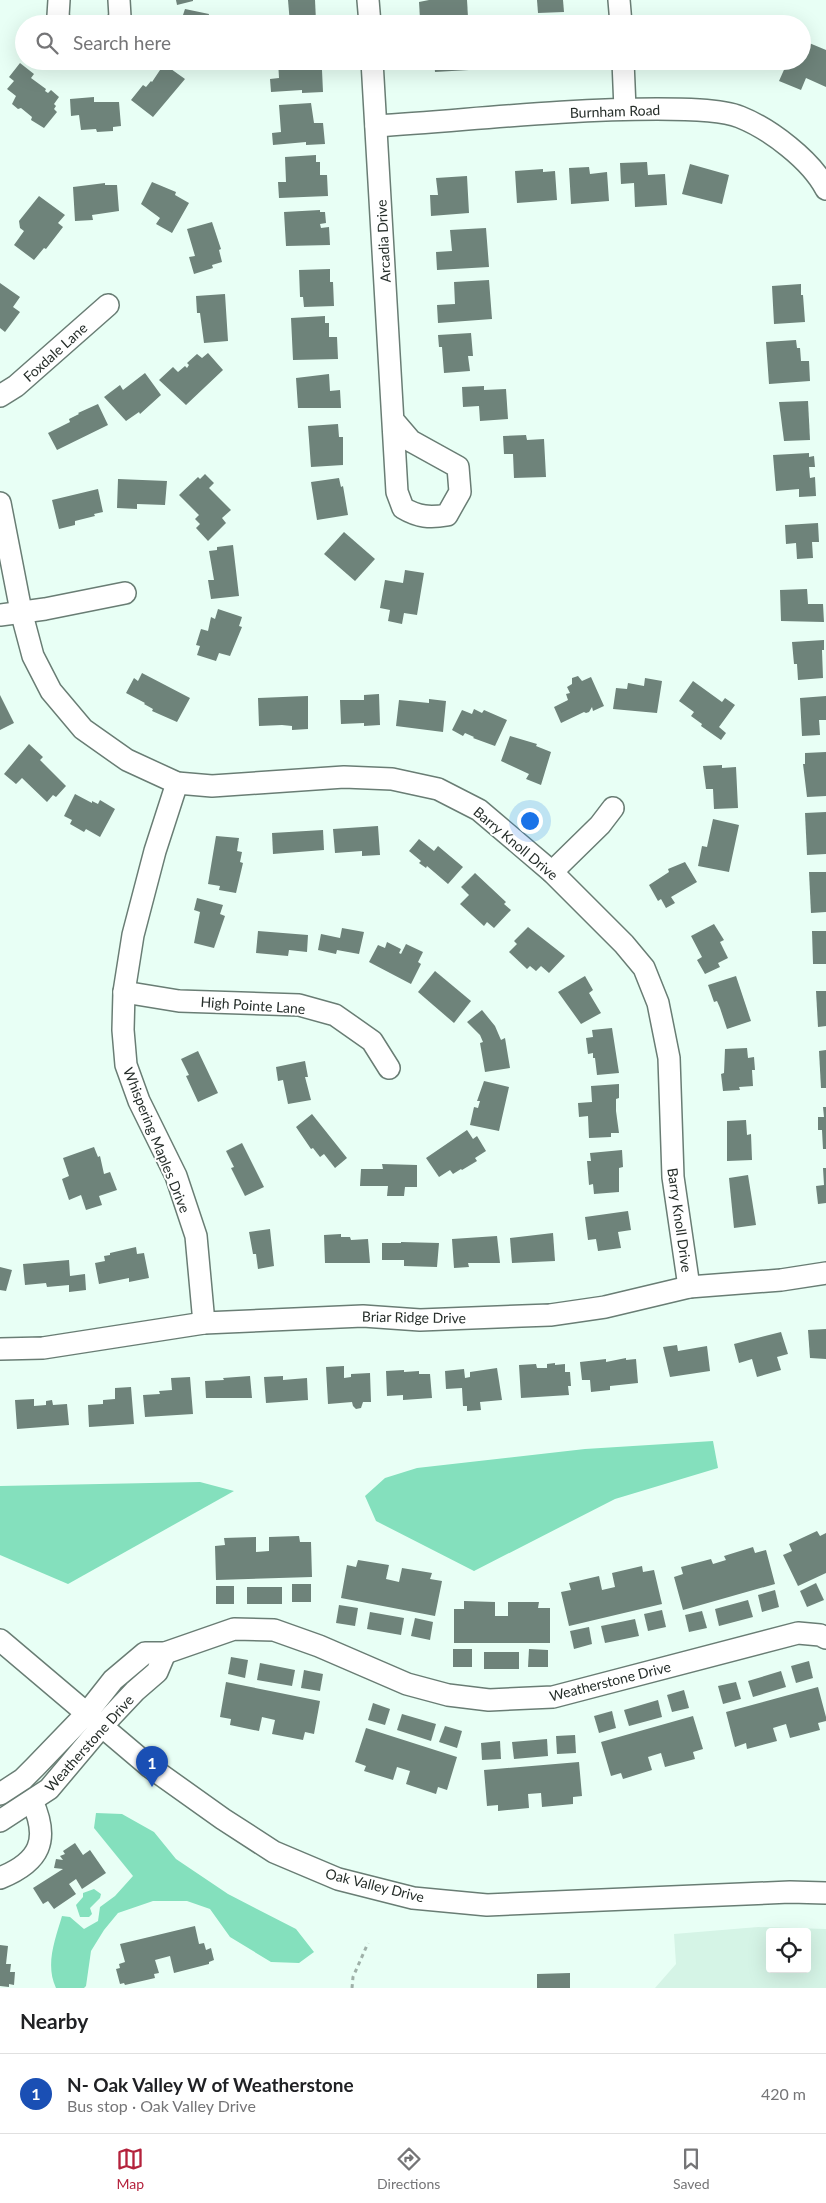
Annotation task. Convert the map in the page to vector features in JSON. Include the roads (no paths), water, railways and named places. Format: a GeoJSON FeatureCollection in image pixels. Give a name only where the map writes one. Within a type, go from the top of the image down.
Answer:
{"type":"FeatureCollection","features":[{"type":"Feature","properties":{"kind":"street"},"geometry":{"type":"LineString","coordinates":[[58,15],[59,0]]}},
{"type":"Feature","properties":{"kind":"street"},"geometry":{"type":"LineString","coordinates":[[119,0],[120,15]]}},
{"type":"Feature","properties":{"kind":"street"},"geometry":{"type":"LineString","coordinates":[[368,0],[369,15]]}},
{"type":"Feature","properties":{"kind":"street"},"geometry":{"type":"LineString","coordinates":[[619,0],[620,15]]}},
{"type":"Feature","properties":{"kind":"street","name":"Arcadia Drive"},"geometry":{"type":"LineString","coordinates":[[373,70],[397,492],[403,508],[415,515],[433,517],[447,515],[460,492],[458,468],[411,441],[393,420]]}},
{"type":"Feature","properties":{"kind":"street"},"geometry":{"type":"LineString","coordinates":[[623,70],[625,109]]}},
{"type":"Feature","properties":{"kind":"street","name":"Burnham Road"},"geometry":{"type":"LineString","coordinates":[[376,126],[625,109],[690,109],[739,116],[785,144],[819,176],[826,189]]}},
{"type":"Feature","properties":{"kind":"street","name":"Foxdale Lane"},"geometry":{"type":"LineString","coordinates":[[0,396],[16,386],[108,305]]}},
{"type":"Feature","properties":{"kind":"street","name":"Barry Knoll Drive"},"geometry":{"type":"LineString","coordinates":[[0,503],[33,656],[52,691],[83,728],[127,760],[177,783],[212,786],[354,778],[392,778],[438,788],[479,810],[552,872],[624,944],[644,968],[658,1003],[669,1058],[673,1177],[689,1287]]}},
{"type":"Feature","properties":{"kind":"street"},"geometry":{"type":"LineString","coordinates":[[0,615],[45,609],[124,593]]}},
{"type":"Feature","properties":{"kind":"street","name":"Whispering Maples Drive"},"geometry":{"type":"LineString","coordinates":[[177,783],[155,851],[133,935],[124,992],[123,1030],[126,1065],[139,1101],[176,1176],[196,1236],[204,1323]]}},
{"type":"Feature","properties":{"kind":"street"},"geometry":{"type":"LineString","coordinates":[[552,872],[600,825],[613,808]]}},
{"type":"Feature","properties":{"kind":"street","name":"High Pointe Lane"},"geometry":{"type":"LineString","coordinates":[[124,992],[179,1001],[299,1005],[326,1012],[335,1015],[372,1041],[389,1068]]}},
{"type":"Feature","properties":{"kind":"street","name":"Briar Ridge Drive"},"geometry":{"type":"LineString","coordinates":[[0,1349],[43,1348],[204,1323],[363,1316],[420,1320],[550,1315],[605,1307],[689,1287],[782,1280],[826,1273]]}},
{"type":"Feature","properties":{"kind":"street","name":"Weatherstone Drive"},"geometry":{"type":"LineString","coordinates":[[0,1794],[23,1779],[94,1720],[135,1691],[156,1672],[165,1653],[234,1629],[274,1630],[319,1646],[407,1684],[448,1695],[489,1700],[552,1696],[798,1633],[824,1635]]}},
{"type":"Feature","properties":{"kind":"street","name":"Oak Valley Drive"},"geometry":{"type":"LineString","coordinates":[[0,1640],[150,1767],[223,1819],[274,1852],[338,1879],[412,1898],[487,1905],[790,1892],[826,1893]]}},
{"type":"Feature","properties":{"kind":"street","name":"Weatherstone Drive"},"geometry":{"type":"LineString","coordinates":[[0,1821],[32,1801],[52,1785],[94,1720]]}},
{"type":"Feature","properties":{"kind":"street"},"geometry":{"type":"LineString","coordinates":[[35,1768],[52,1785]]}},
{"type":"Feature","properties":{"kind":"street"},"geometry":{"type":"LineString","coordinates":[[0,1878],[24,1865],[40,1844],[42,1831],[32,1801]]}},
{"type":"Feature","properties":{"kind":"place","name":"N- Oak Valley W of Weatherstone"},"geometry":{"type":"Point","coordinates":[152,1787]}}]}
